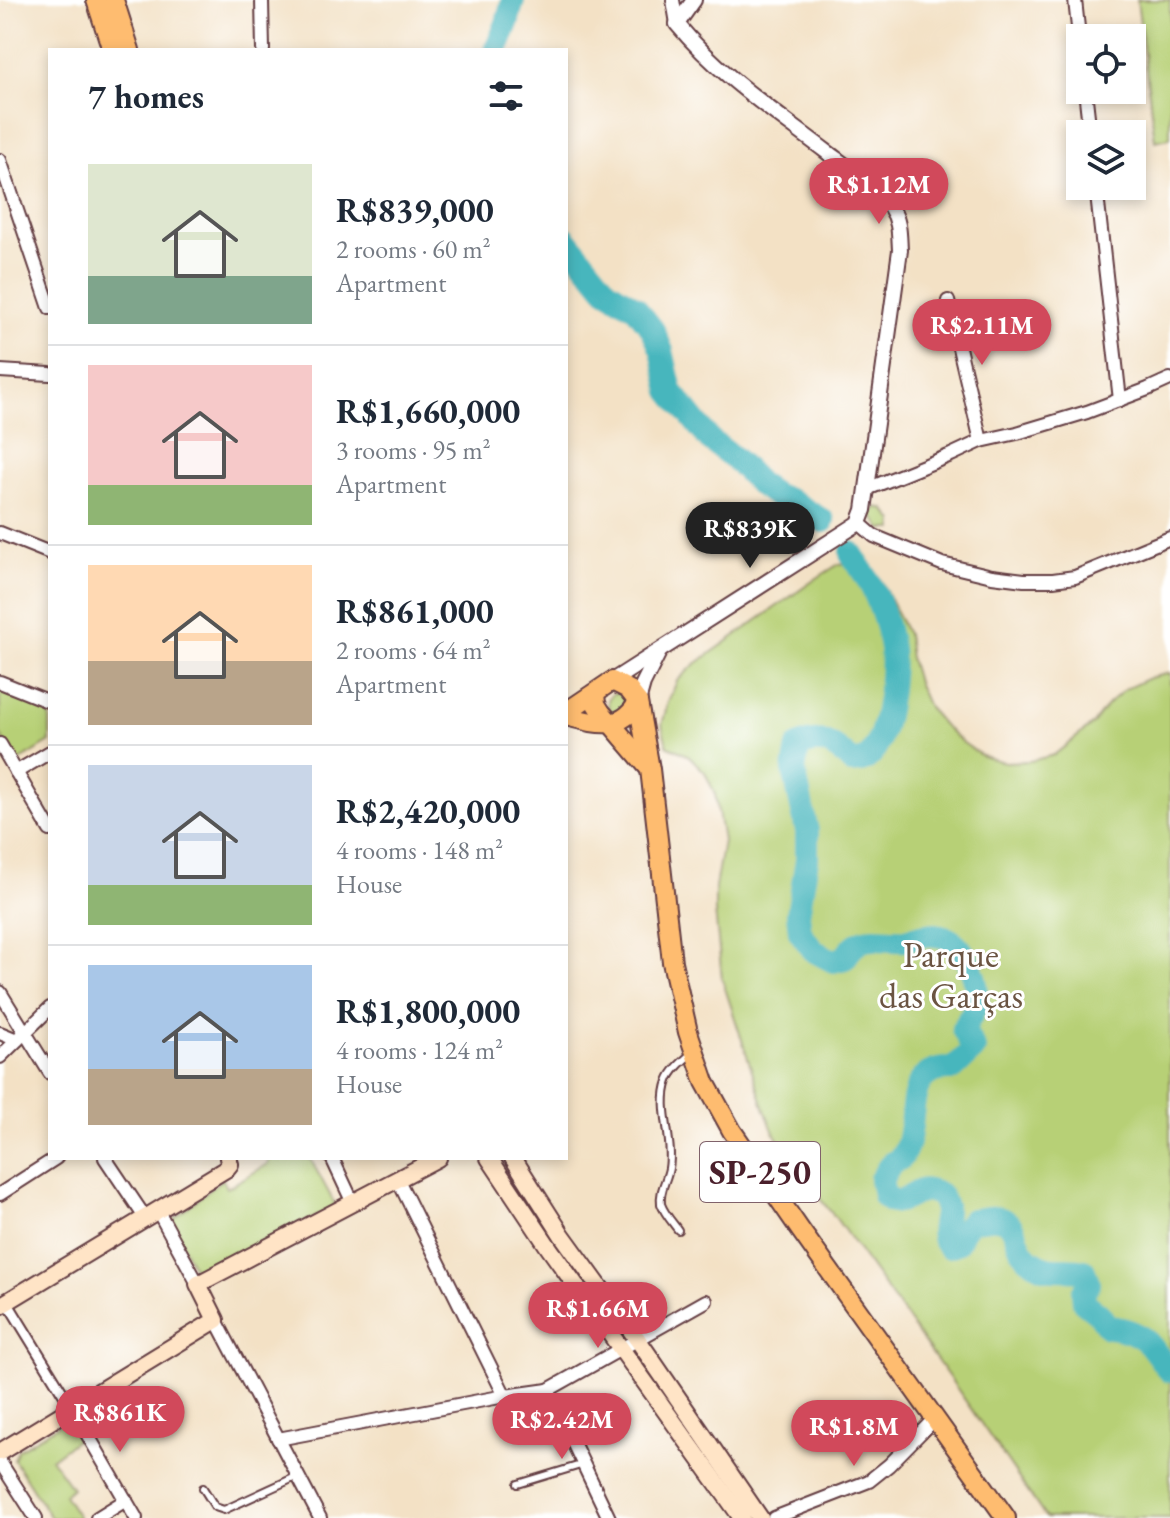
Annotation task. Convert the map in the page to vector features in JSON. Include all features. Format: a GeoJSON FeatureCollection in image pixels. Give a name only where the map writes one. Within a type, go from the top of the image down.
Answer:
{"type":"FeatureCollection","features":[{"type":"Feature","properties":{"kind":"main road"},"geometry":{"type":"LineString","coordinates":[[96,0],[111,48]]}},
{"type":"Feature","properties":{"kind":"main road"},"geometry":{"type":"LineString","coordinates":[[114,0],[129,48]]}},
{"type":"Feature","properties":{"kind":"main road"},"geometry":{"type":"LineString","coordinates":[[568,713],[612,681],[628,689],[638,702],[632,714],[610,723],[597,723],[568,715]]}},
{"type":"Feature","properties":{"kind":"main road"},"geometry":{"type":"LineString","coordinates":[[595,693],[601,712],[650,769]]}},
{"type":"Feature","properties":{"kind":"main road","name":"SP-250"},"geometry":{"type":"LineString","coordinates":[[638,702],[650,769],[672,962],[688,1032],[705,1082],[732,1131],[801,1231],[1006,1518]]}},
{"type":"Feature","properties":{"kind":"main road"},"geometry":{"type":"LineString","coordinates":[[0,1452],[216,1320],[198,1284],[434,1160]]}},
{"type":"Feature","properties":{"kind":"main road"},"geometry":{"type":"LineString","coordinates":[[490,1160],[549,1248],[742,1518]]}},
{"type":"Feature","properties":{"kind":"main road"},"geometry":{"type":"LineString","coordinates":[[514,1160],[562,1235],[760,1518]]}},
{"type":"Feature","properties":{"kind":"main road"},"geometry":{"type":"LineString","coordinates":[[2,1300],[152,1215],[226,1169],[229,1161]]}},
{"type":"Feature","properties":{"kind":"main road"},"geometry":{"type":"LineString","coordinates":[[549,1248],[562,1235]]}},
{"type":"Feature","properties":{"kind":"street"},"geometry":{"type":"LineString","coordinates":[[262,0],[263,48]]}},
{"type":"Feature","properties":{"kind":"street"},"geometry":{"type":"LineString","coordinates":[[612,681],[859,523],[864,510],[900,250],[899,223],[882,197],[729,76],[677,24],[673,0]]}},
{"type":"Feature","properties":{"kind":"street"},"geometry":{"type":"LineString","coordinates":[[677,24],[694,0]]}},
{"type":"Feature","properties":{"kind":"street"},"geometry":{"type":"LineString","coordinates":[[1075,0],[1078,24]]}},
{"type":"Feature","properties":{"kind":"street"},"geometry":{"type":"LineString","coordinates":[[0,160],[48,302]]}},
{"type":"Feature","properties":{"kind":"street"},"geometry":{"type":"LineString","coordinates":[[1098,200],[1120,400]]}},
{"type":"Feature","properties":{"kind":"street"},"geometry":{"type":"LineString","coordinates":[[948,301],[981,441]]}},
{"type":"Feature","properties":{"kind":"street"},"geometry":{"type":"LineString","coordinates":[[0,371],[48,374]]}},
{"type":"Feature","properties":{"kind":"street"},"geometry":{"type":"LineString","coordinates":[[867,489],[981,441],[1087,412],[1170,379]]}},
{"type":"Feature","properties":{"kind":"street"},"geometry":{"type":"LineString","coordinates":[[859,523],[874,536],[942,564],[1024,580],[1075,577],[1170,538]]}},
{"type":"Feature","properties":{"kind":"street"},"geometry":{"type":"LineString","coordinates":[[0,533],[48,552]]}},
{"type":"Feature","properties":{"kind":"street"},"geometry":{"type":"LineString","coordinates":[[638,702],[647,674],[661,648]]}},
{"type":"Feature","properties":{"kind":"street"},"geometry":{"type":"LineString","coordinates":[[0,682],[48,701]]}},
{"type":"Feature","properties":{"kind":"street"},"geometry":{"type":"LineString","coordinates":[[0,744],[48,827]]}},
{"type":"Feature","properties":{"kind":"street"},"geometry":{"type":"LineString","coordinates":[[16,772],[48,753]]}},
{"type":"Feature","properties":{"kind":"street"},"geometry":{"type":"LineString","coordinates":[[0,992],[21,1037],[48,1071]]}},
{"type":"Feature","properties":{"kind":"street"},"geometry":{"type":"LineString","coordinates":[[0,1057],[48,1010]]}},
{"type":"Feature","properties":{"kind":"street"},"geometry":{"type":"LineString","coordinates":[[0,1033],[21,1037]]}},
{"type":"Feature","properties":{"kind":"street"},"geometry":{"type":"LineString","coordinates":[[0,1194],[53,1160]]}},
{"type":"Feature","properties":{"kind":"street"},"geometry":{"type":"LineString","coordinates":[[107,1160],[152,1215],[198,1284]]}},
{"type":"Feature","properties":{"kind":"street"},"geometry":{"type":"LineString","coordinates":[[333,1160],[353,1203]]}},
{"type":"Feature","properties":{"kind":"street"},"geometry":{"type":"LineString","coordinates":[[398,1180],[505,1396]]}},
{"type":"Feature","properties":{"kind":"street"},"geometry":{"type":"LineString","coordinates":[[2,1300],[72,1408],[136,1518]]}},
{"type":"Feature","properties":{"kind":"street"},"geometry":{"type":"LineString","coordinates":[[278,1439],[548,1390],[706,1301]]}},
{"type":"Feature","properties":{"kind":"street"},"geometry":{"type":"LineString","coordinates":[[216,1320],[320,1518]]}},
{"type":"Feature","properties":{"kind":"street"},"geometry":{"type":"LineString","coordinates":[[548,1390],[609,1518]]}},
{"type":"Feature","properties":{"kind":"street"},"geometry":{"type":"LineString","coordinates":[[774,1518],[869,1481],[935,1418]]}},
{"type":"Feature","properties":{"kind":"street"},"geometry":{"type":"LineString","coordinates":[[0,1462],[36,1518]]}},
{"type":"Feature","properties":{"kind":"street"},"geometry":{"type":"LineString","coordinates":[[97,1518],[126,1500]]}},
{"type":"Feature","properties":{"kind":"lane"},"geometry":{"type":"LineString","coordinates":[[678,1230],[661,1203],[670,1152],[665,1107],[668,1081],[679,1064],[695,1051]]}},
{"type":"Feature","properties":{"kind":"lane"},"geometry":{"type":"LineString","coordinates":[[518,1484],[584,1464]]}},
{"type":"Feature","properties":{"kind":"lane"},"geometry":{"type":"LineString","coordinates":[[203,1488],[215,1507],[224,1510],[298,1476]]}},
{"type":"Feature","properties":{"kind":"green space"},"geometry":{"type":"Polygon","coordinates":[[[1137,0],[1170,0],[1170,138],[1155,141],[1146,70],[1146,24],[1140,24],[1137,0]]]}},
{"type":"Feature","properties":{"kind":"green space"},"geometry":{"type":"Polygon","coordinates":[[[877,507],[884,509],[894,521],[893,529],[882,529],[871,514],[877,507]]]}},
{"type":"Feature","properties":{"kind":"green space","name":"Parque das Garças"},"geometry":{"type":"Polygon","coordinates":[[[868,561],[907,634],[910,658],[928,707],[943,725],[982,756],[1004,762],[1030,761],[1054,755],[1093,724],[1108,704],[1125,689],[1170,673],[1170,1518],[1046,1518],[774,1133],[722,979],[715,887],[723,841],[715,794],[705,772],[689,756],[667,745],[662,725],[668,702],[677,681],[694,665],[817,578],[839,564],[868,561]]]}},
{"type":"Feature","properties":{"kind":"green space"},"geometry":{"type":"Polygon","coordinates":[[[0,687],[48,707],[48,743],[16,763],[0,734],[0,687]]]}},
{"type":"Feature","properties":{"kind":"green space"},"geometry":{"type":"Polygon","coordinates":[[[618,692],[630,704],[613,714],[608,701],[611,695],[618,692]]]}},
{"type":"Feature","properties":{"kind":"green space"},"geometry":{"type":"Polygon","coordinates":[[[269,1160],[311,1160],[336,1206],[200,1280],[170,1222],[222,1179],[227,1188],[268,1164],[269,1160]]]}},
{"type":"Feature","properties":{"kind":"green space"},"geometry":{"type":"Polygon","coordinates":[[[70,1418],[80,1437],[51,1459],[72,1488],[64,1495],[79,1518],[51,1518],[14,1460],[18,1450],[70,1418]]]}},
{"type":"Feature","properties":{"kind":"waterway"},"geometry":{"type":"LineString","coordinates":[[497,48],[513,0]]}},
{"type":"Feature","properties":{"kind":"waterway"},"geometry":{"type":"LineString","coordinates":[[568,241],[607,290],[636,308],[653,330],[662,351],[671,391],[710,440],[735,459],[759,484],[823,521]]}},
{"type":"Feature","properties":{"kind":"waterway"},"geometry":{"type":"LineString","coordinates":[[851,553],[871,586],[885,622],[891,649],[890,691],[878,741],[864,760],[852,762],[834,747],[821,742],[798,747],[794,770],[807,831],[807,859],[798,914],[800,932],[814,951],[833,961],[845,958],[851,949],[864,940],[941,936],[956,945],[967,960],[977,995],[975,1008],[963,1029],[974,1049],[953,1069],[936,1071],[924,1077],[914,1100],[908,1144],[901,1158],[892,1163],[881,1179],[884,1196],[891,1202],[923,1190],[939,1194],[945,1206],[942,1231],[948,1246],[957,1243],[972,1220],[997,1218],[1008,1222],[1022,1250],[1032,1261],[1048,1268],[1084,1271],[1089,1284],[1083,1292],[1084,1302],[1099,1314],[1108,1327],[1130,1332],[1146,1341],[1170,1371]]}}]}
